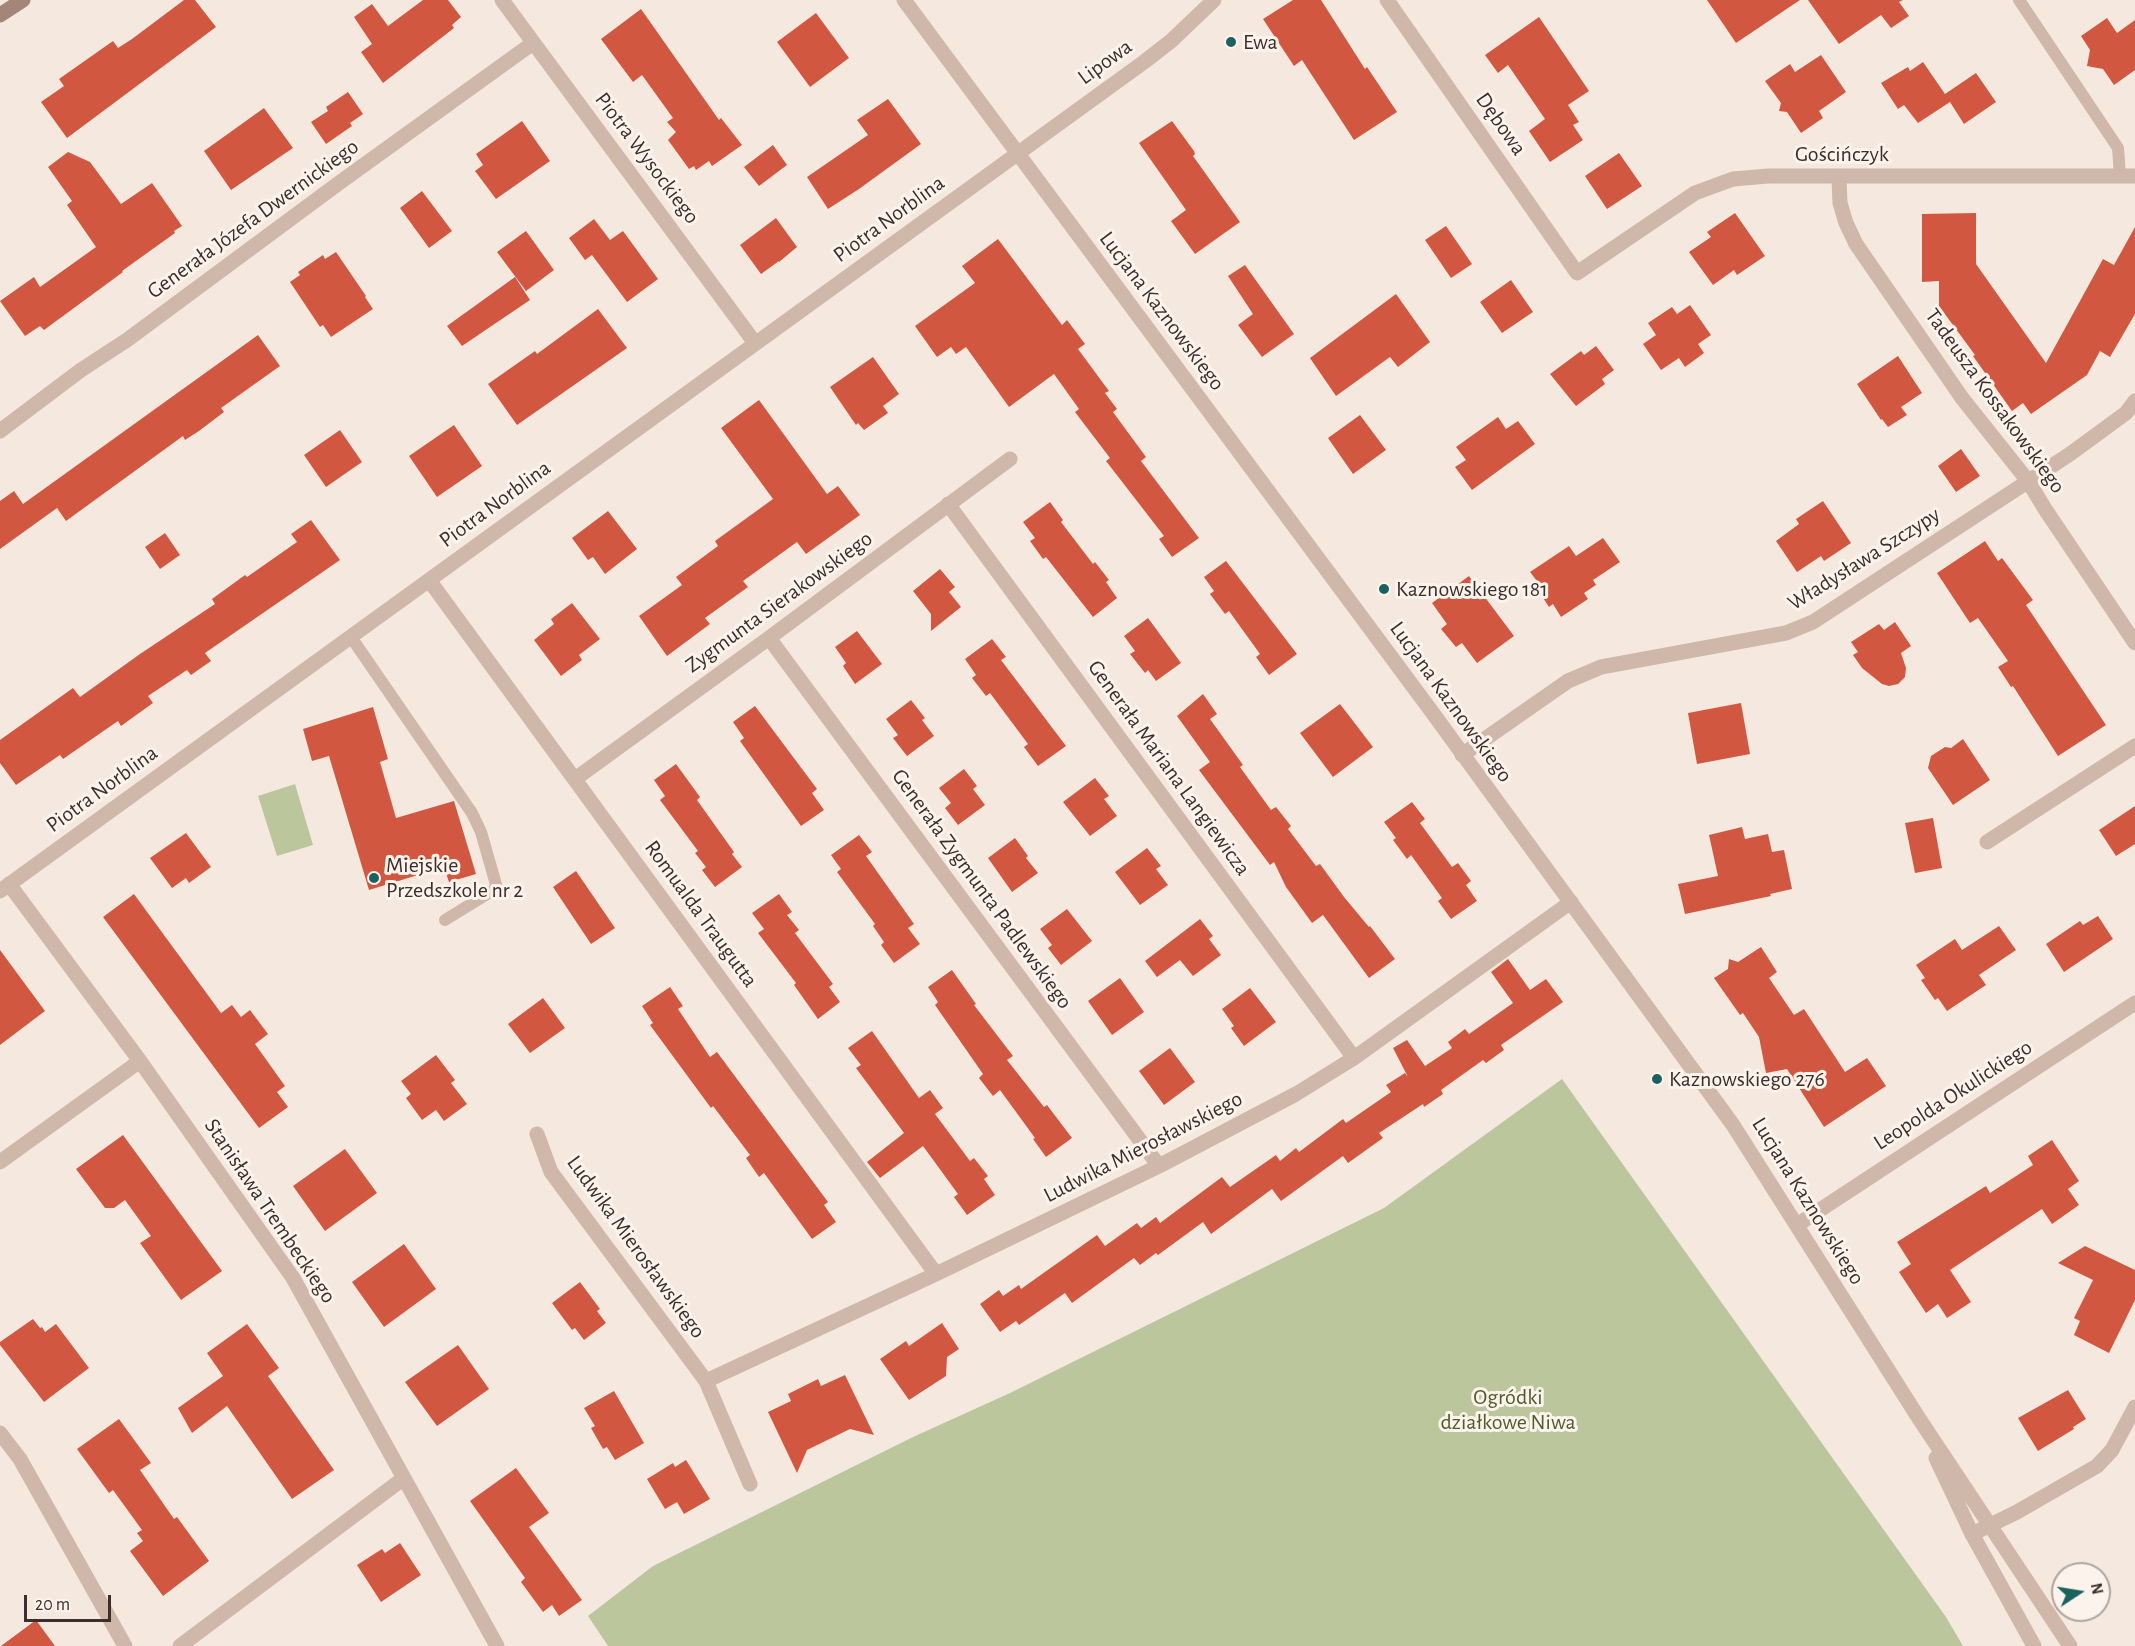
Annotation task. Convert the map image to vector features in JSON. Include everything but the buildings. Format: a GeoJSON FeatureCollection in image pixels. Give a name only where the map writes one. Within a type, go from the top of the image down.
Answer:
{"type":"FeatureCollection","features":[{"type":"Feature","properties":{"kind":"main road"},"geometry":{"type":"LineString","coordinates":[[0,15],[23,0]]}},
{"type":"Feature","properties":{"kind":"street","name":"Piotra Wysockiego"},"geometry":{"type":"LineString","coordinates":[[502,0],[755,343]]}},
{"type":"Feature","properties":{"kind":"street","name":"Lucjana Kaznowskiego"},"geometry":{"type":"LineString","coordinates":[[904,0],[1572,902],[1733,1125],[1918,1417],[2070,1646]]}},
{"type":"Feature","properties":{"kind":"street","name":"Lipowa"},"geometry":{"type":"LineString","coordinates":[[1018,153],[1171,41],[1214,0]]}},
{"type":"Feature","properties":{"kind":"street","name":"Dębowa"},"geometry":{"type":"LineString","coordinates":[[1387,0],[1577,273]]}},
{"type":"Feature","properties":{"kind":"street","name":"Generała Józefa Dwernickiego"},"geometry":{"type":"LineString","coordinates":[[0,431],[533,44]]}},
{"type":"Feature","properties":{"kind":"street","name":"Piotra Norblina"},"geometry":{"type":"LineString","coordinates":[[5,888],[1018,153]]}},
{"type":"Feature","properties":{"kind":"street","name":"Gościńczyk"},"geometry":{"type":"LineString","coordinates":[[1577,273],[1695,193],[1733,179],[1751,177],[2128,176]]}},
{"type":"Feature","properties":{"kind":"street","name":"Tadeusza Kossakowskiego"},"geometry":{"type":"LineString","coordinates":[[1839,177],[1840,203],[1846,223],[1857,244],[1962,398],[2028,481],[2135,643]]}},
{"type":"Feature","properties":{"kind":"street","name":"Władysława Szczypy"},"geometry":{"type":"LineString","coordinates":[[1462,754],[1568,681],[1601,667],[1786,633],[1813,622],[2070,454],[2116,420],[2135,401]]}},
{"type":"Feature","properties":{"kind":"street","name":"Zygmunta Sierakowskiego"},"geometry":{"type":"LineString","coordinates":[[574,779],[1010,459]]}},
{"type":"Feature","properties":{"kind":"street","name":"Generała Mariana Langiewicza"},"geometry":{"type":"LineString","coordinates":[[948,504],[1354,1058]]}},
{"type":"Feature","properties":{"kind":"street","name":"Romualda Traugutta"},"geometry":{"type":"LineString","coordinates":[[429,580],[936,1274]]}},
{"type":"Feature","properties":{"kind":"street","name":"Generała Zygmunta Padlewskiego"},"geometry":{"type":"LineString","coordinates":[[769,638],[1159,1166]]}},
{"type":"Feature","properties":{"kind":"street"},"geometry":{"type":"LineString","coordinates":[[1987,842],[2135,746]]}},
{"type":"Feature","properties":{"kind":"street","name":"Stanisława Trembeckiego"},"geometry":{"type":"LineString","coordinates":[[5,888],[140,1061],[293,1278],[497,1646]]}},
{"type":"Feature","properties":{"kind":"street","name":"Ludwika Mierosławskiego"},"geometry":{"type":"LineString","coordinates":[[706,1382],[1159,1166],[1296,1094],[1354,1058],[1572,902]]}},
{"type":"Feature","properties":{"kind":"street","name":"Leopolda Okulickiego"},"geometry":{"type":"LineString","coordinates":[[1797,1225],[2135,1003]]}},
{"type":"Feature","properties":{"kind":"street"},"geometry":{"type":"LineString","coordinates":[[0,1162],[140,1061]]}},
{"type":"Feature","properties":{"kind":"street","name":"Ludwika Mierosławskiego"},"geometry":{"type":"LineString","coordinates":[[537,1134],[551,1172],[706,1382],[750,1484]]}},
{"type":"Feature","properties":{"kind":"street"},"geometry":{"type":"LineString","coordinates":[[1972,1534],[2017,1512],[2097,1466],[2112,1450],[2135,1407]]}},
{"type":"Feature","properties":{"kind":"street","name":"Lucjana Kaznowskiego"},"geometry":{"type":"LineString","coordinates":[[1918,1417],[1972,1534],[2034,1646]]}},
{"type":"Feature","properties":{"kind":"street"},"geometry":{"type":"LineString","coordinates":[[0,1433],[20,1459],[124,1646]]}},
{"type":"Feature","properties":{"kind":"street"},"geometry":{"type":"LineString","coordinates":[[180,1646],[404,1478]]}},
{"type":"Feature","properties":{"kind":"lane"},"geometry":{"type":"LineString","coordinates":[[2019,0],[2118,148],[2128,176]]}},
{"type":"Feature","properties":{"kind":"lane"},"geometry":{"type":"LineString","coordinates":[[351,637],[472,813],[481,832],[497,888],[445,920]]}},
{"type":"Feature","properties":{"kind":"green space"},"geometry":{"type":"Polygon","coordinates":[[[295,784],[313,845],[277,856],[258,796],[295,784]]]}},
{"type":"Feature","properties":{"kind":"green space","name":"Ogródki działkowe Niwa"},"geometry":{"type":"Polygon","coordinates":[[[1562,1079],[1946,1617],[1963,1646],[608,1646],[588,1616],[653,1566],[1384,1208],[1562,1079]]]}},
{"type":"Feature","properties":{"kind":"place","name":"Ewa"},"geometry":{"type":"Point","coordinates":[1231,42]}},
{"type":"Feature","properties":{"kind":"place","name":"Kaznowskiego 181"},"geometry":{"type":"Point","coordinates":[1384,589]}},
{"type":"Feature","properties":{"kind":"place","name":"Miejskie Przedszkole nr 2"},"geometry":{"type":"Point","coordinates":[374,878]}},
{"type":"Feature","properties":{"kind":"place","name":"Kaznowskiego 276"},"geometry":{"type":"Point","coordinates":[1657,1079]}}]}
